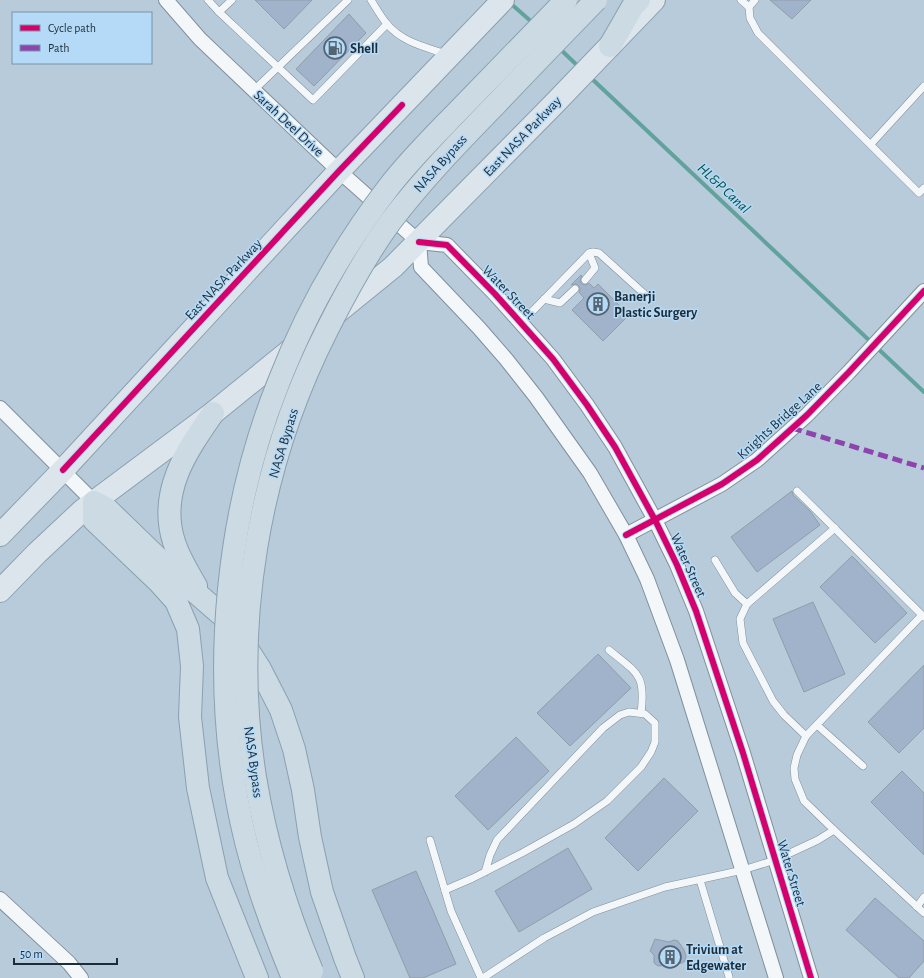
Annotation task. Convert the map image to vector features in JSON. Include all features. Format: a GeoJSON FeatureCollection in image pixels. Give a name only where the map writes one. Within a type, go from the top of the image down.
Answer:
{"type":"FeatureCollection","features":[{"type":"Feature","properties":{"kind":"highway","name":"NASA Bypass"},"geometry":{"type":"LineString","coordinates":[[307,976],[267,912],[249,853],[237,800],[227,722],[226,645],[230,584],[239,522],[254,456],[277,386],[307,318],[341,258],[367,218],[390,186],[420,150],[566,0]]}},
{"type":"Feature","properties":{"kind":"highway","name":"NASA Bypass"},"geometry":{"type":"LineString","coordinates":[[307,976],[270,846],[257,791],[249,727],[247,640],[250,591],[262,519],[275,462],[300,391],[322,341],[348,290],[390,223],[440,161],[596,0]]}},
{"type":"Feature","properties":{"kind":"highway"},"geometry":{"type":"LineString","coordinates":[[610,46],[633,6],[639,0]]}},
{"type":"Feature","properties":{"kind":"highway"},"geometry":{"type":"LineString","coordinates":[[204,599],[178,554],[169,515],[172,488],[183,460],[189,447],[213,413]]}},
{"type":"Feature","properties":{"kind":"highway"},"geometry":{"type":"LineString","coordinates":[[257,978],[217,878],[198,788],[190,717],[192,666],[188,629],[176,602],[158,581],[94,520],[94,502],[107,509],[171,571],[224,617],[239,636],[260,669],[281,710],[294,749],[299,768],[310,837],[322,892],[353,978]]}},
{"type":"Feature","properties":{"kind":"main road","name":"East NASA Parkway"},"geometry":{"type":"LineString","coordinates":[[0,535],[63,470],[339,171],[503,0]]}},
{"type":"Feature","properties":{"kind":"main road","name":"East NASA Parkway"},"geometry":{"type":"LineString","coordinates":[[0,591],[37,553],[83,510],[213,413],[392,267],[654,0]]}},
{"type":"Feature","properties":{"kind":"street","name":"Sarah Deel Drive"},"geometry":{"type":"LineString","coordinates":[[166,0],[200,39],[339,171],[418,242]]}},
{"type":"Feature","properties":{"kind":"street","name":"Water Street"},"geometry":{"type":"LineString","coordinates":[[418,242],[447,246],[496,294],[553,358],[615,447],[655,520],[677,565],[696,611],[742,753],[811,978]]}},
{"type":"Feature","properties":{"kind":"street"},"geometry":{"type":"LineString","coordinates":[[418,242],[421,267],[497,348],[536,397],[590,473],[626,536],[647,579],[677,660],[776,978]]}},
{"type":"Feature","properties":{"kind":"street","name":"Knights Bridge Lane"},"geometry":{"type":"LineString","coordinates":[[626,536],[722,484],[756,460],[807,415],[924,291]]}},
{"type":"Feature","properties":{"kind":"street"},"geometry":{"type":"LineString","coordinates":[[0,408],[94,502]]}},
{"type":"Feature","properties":{"kind":"street"},"geometry":{"type":"LineString","coordinates":[[0,899],[69,963],[81,978]]}},
{"type":"Feature","properties":{"kind":"lane"},"geometry":{"type":"LineString","coordinates":[[208,0],[312,100],[387,24]]}},
{"type":"Feature","properties":{"kind":"lane"},"geometry":{"type":"LineString","coordinates":[[219,12],[232,0]]}},
{"type":"Feature","properties":{"kind":"lane"},"geometry":{"type":"LineString","coordinates":[[254,90],[348,0]]}},
{"type":"Feature","properties":{"kind":"lane"},"geometry":{"type":"LineString","coordinates":[[371,0],[387,24],[401,36],[417,45],[450,56]]}},
{"type":"Feature","properties":{"kind":"lane"},"geometry":{"type":"LineString","coordinates":[[741,0],[749,7],[750,18],[758,33],[922,193]]}},
{"type":"Feature","properties":{"kind":"lane"},"geometry":{"type":"LineString","coordinates":[[749,7],[755,0]]}},
{"type":"Feature","properties":{"kind":"lane"},"geometry":{"type":"LineString","coordinates":[[871,144],[924,86]]}},
{"type":"Feature","properties":{"kind":"lane"},"geometry":{"type":"LineString","coordinates":[[522,322],[589,253],[599,253],[650,299]]}},
{"type":"Feature","properties":{"kind":"lane"},"geometry":{"type":"LineString","coordinates":[[585,280],[595,268],[589,253]]}},
{"type":"Feature","properties":{"kind":"lane"},"geometry":{"type":"LineString","coordinates":[[544,299],[560,303],[575,289]]}},
{"type":"Feature","properties":{"kind":"lane"},"geometry":{"type":"LineString","coordinates":[[797,491],[923,616],[806,736],[797,754],[794,768],[795,779],[804,801],[924,913]]}},
{"type":"Feature","properties":{"kind":"lane"},"geometry":{"type":"LineString","coordinates":[[806,736],[784,715],[773,701],[743,643],[740,619],[747,604],[835,528]]}},
{"type":"Feature","properties":{"kind":"lane"},"geometry":{"type":"LineString","coordinates":[[715,560],[735,592],[747,604]]}},
{"type":"Feature","properties":{"kind":"lane"},"geometry":{"type":"LineString","coordinates":[[609,650],[636,672],[643,691],[641,713]]}},
{"type":"Feature","properties":{"kind":"lane"},"geometry":{"type":"LineString","coordinates":[[445,890],[486,872],[574,824],[607,801],[641,767],[648,757],[655,742],[655,723],[645,714],[629,712],[620,715],[603,728],[497,840],[490,855],[486,872]]}},
{"type":"Feature","properties":{"kind":"lane"},"geometry":{"type":"LineString","coordinates":[[817,725],[863,766]]}},
{"type":"Feature","properties":{"kind":"lane"},"geometry":{"type":"LineString","coordinates":[[430,840],[451,911],[482,978],[544,938],[593,912],[658,889],[743,870],[775,860],[818,840],[834,830]]}},
{"type":"Feature","properties":{"kind":"lane"},"geometry":{"type":"LineString","coordinates":[[700,880],[729,977]]}},
{"type":"Feature","properties":{"kind":"lane"},"geometry":{"type":"LineString","coordinates":[[917,906],[924,897]]}},
{"type":"Feature","properties":{"kind":"building"},"geometry":{"type":"Polygon","coordinates":[[[255,0],[312,0],[284,29],[255,0]]]}},
{"type":"Feature","properties":{"kind":"building"},"geometry":{"type":"Polygon","coordinates":[[[770,0],[811,0],[792,19],[770,0]]]}},
{"type":"Feature","properties":{"kind":"building"},"geometry":{"type":"Polygon","coordinates":[[[349,14],[366,33],[314,86],[296,69],[349,14]]]}},
{"type":"Feature","properties":{"kind":"building","name":"Banerji Plastic Surgery"},"geometry":{"type":"Polygon","coordinates":[[[581,275],[580,281],[582,284],[586,285],[589,283],[594,288],[598,284],[629,315],[603,341],[572,310],[584,298],[579,292],[580,288],[578,285],[571,285],[581,275]]]}},
{"type":"Feature","properties":{"kind":"building"},"geometry":{"type":"Polygon","coordinates":[[[792,491],[793,495],[810,511],[820,525],[757,572],[731,537],[792,491]]]}},
{"type":"Feature","properties":{"kind":"building"},"geometry":{"type":"Polygon","coordinates":[[[852,556],[907,613],[875,643],[820,587],[852,556]]]}},
{"type":"Feature","properties":{"kind":"building"},"geometry":{"type":"Polygon","coordinates":[[[813,602],[845,674],[804,692],[773,619],[813,602]]]}},
{"type":"Feature","properties":{"kind":"building"},"geometry":{"type":"Polygon","coordinates":[[[598,654],[631,688],[570,746],[537,713],[598,654]]]}},
{"type":"Feature","properties":{"kind":"building"},"geometry":{"type":"Polygon","coordinates":[[[924,665],[924,728],[899,753],[868,722],[924,665]]]}},
{"type":"Feature","properties":{"kind":"building"},"geometry":{"type":"Polygon","coordinates":[[[516,737],[549,771],[488,830],[455,796],[516,737]]]}},
{"type":"Feature","properties":{"kind":"building"},"geometry":{"type":"Polygon","coordinates":[[[902,771],[924,793],[924,855],[871,802],[902,771]]]}},
{"type":"Feature","properties":{"kind":"building"},"geometry":{"type":"Polygon","coordinates":[[[664,778],[698,811],[638,871],[605,838],[664,778]]]}},
{"type":"Feature","properties":{"kind":"building"},"geometry":{"type":"Polygon","coordinates":[[[568,848],[592,889],[519,932],[495,891],[568,848]]]}},
{"type":"Feature","properties":{"kind":"building"},"geometry":{"type":"Polygon","coordinates":[[[416,871],[456,964],[423,978],[410,978],[372,890],[416,871]]]}},
{"type":"Feature","properties":{"kind":"building"},"geometry":{"type":"Polygon","coordinates":[[[875,898],[924,941],[924,961],[909,978],[899,978],[846,930],[875,898]]]}},
{"type":"Feature","properties":{"kind":"building","name":"Trivium at Edgewater"},"geometry":{"type":"Polygon","coordinates":[[[655,939],[669,942],[674,940],[678,941],[684,950],[686,956],[685,961],[682,963],[658,966],[654,963],[654,955],[650,951],[655,939]]]}},
{"type":"Feature","properties":{"kind":"waterway","name":"HL&P Canal"},"geometry":{"type":"LineString","coordinates":[[509,2],[534,24]]}},
{"type":"Feature","properties":{"kind":"waterway","name":"HL&P Canal"},"geometry":{"type":"LineString","coordinates":[[559,48],[580,68]]}},
{"type":"Feature","properties":{"kind":"waterway","name":"HL&P Canal"},"geometry":{"type":"LineString","coordinates":[[590,77],[924,392]]}},
{"type":"Feature","properties":{"kind":"marked path"},"geometry":{"type":"LineString","coordinates":[[792,428],[924,468]]}},
{"type":"Feature","properties":{"kind":"cycle path"},"geometry":{"type":"LineString","coordinates":[[63,470],[339,171],[402,105]]}},
{"type":"Feature","properties":{"kind":"cycle path"},"geometry":{"type":"LineString","coordinates":[[419,242],[447,245],[495,294],[553,359],[587,405],[615,447],[655,520],[677,565],[696,611],[743,753],[811,978]]}},
{"type":"Feature","properties":{"kind":"cycle path"},"geometry":{"type":"LineString","coordinates":[[626,535],[722,484],[757,460],[807,415],[924,291]]}},
{"type":"Feature","properties":{"kind":"place","name":"Shell"},"geometry":{"type":"Point","coordinates":[335,48]}},
{"type":"Feature","properties":{"kind":"place","name":"Banerji Plastic Surgery"},"geometry":{"type":"Point","coordinates":[598,304]}},
{"type":"Feature","properties":{"kind":"place","name":"Trivium at Edgewater"},"geometry":{"type":"Point","coordinates":[670,957]}}]}
